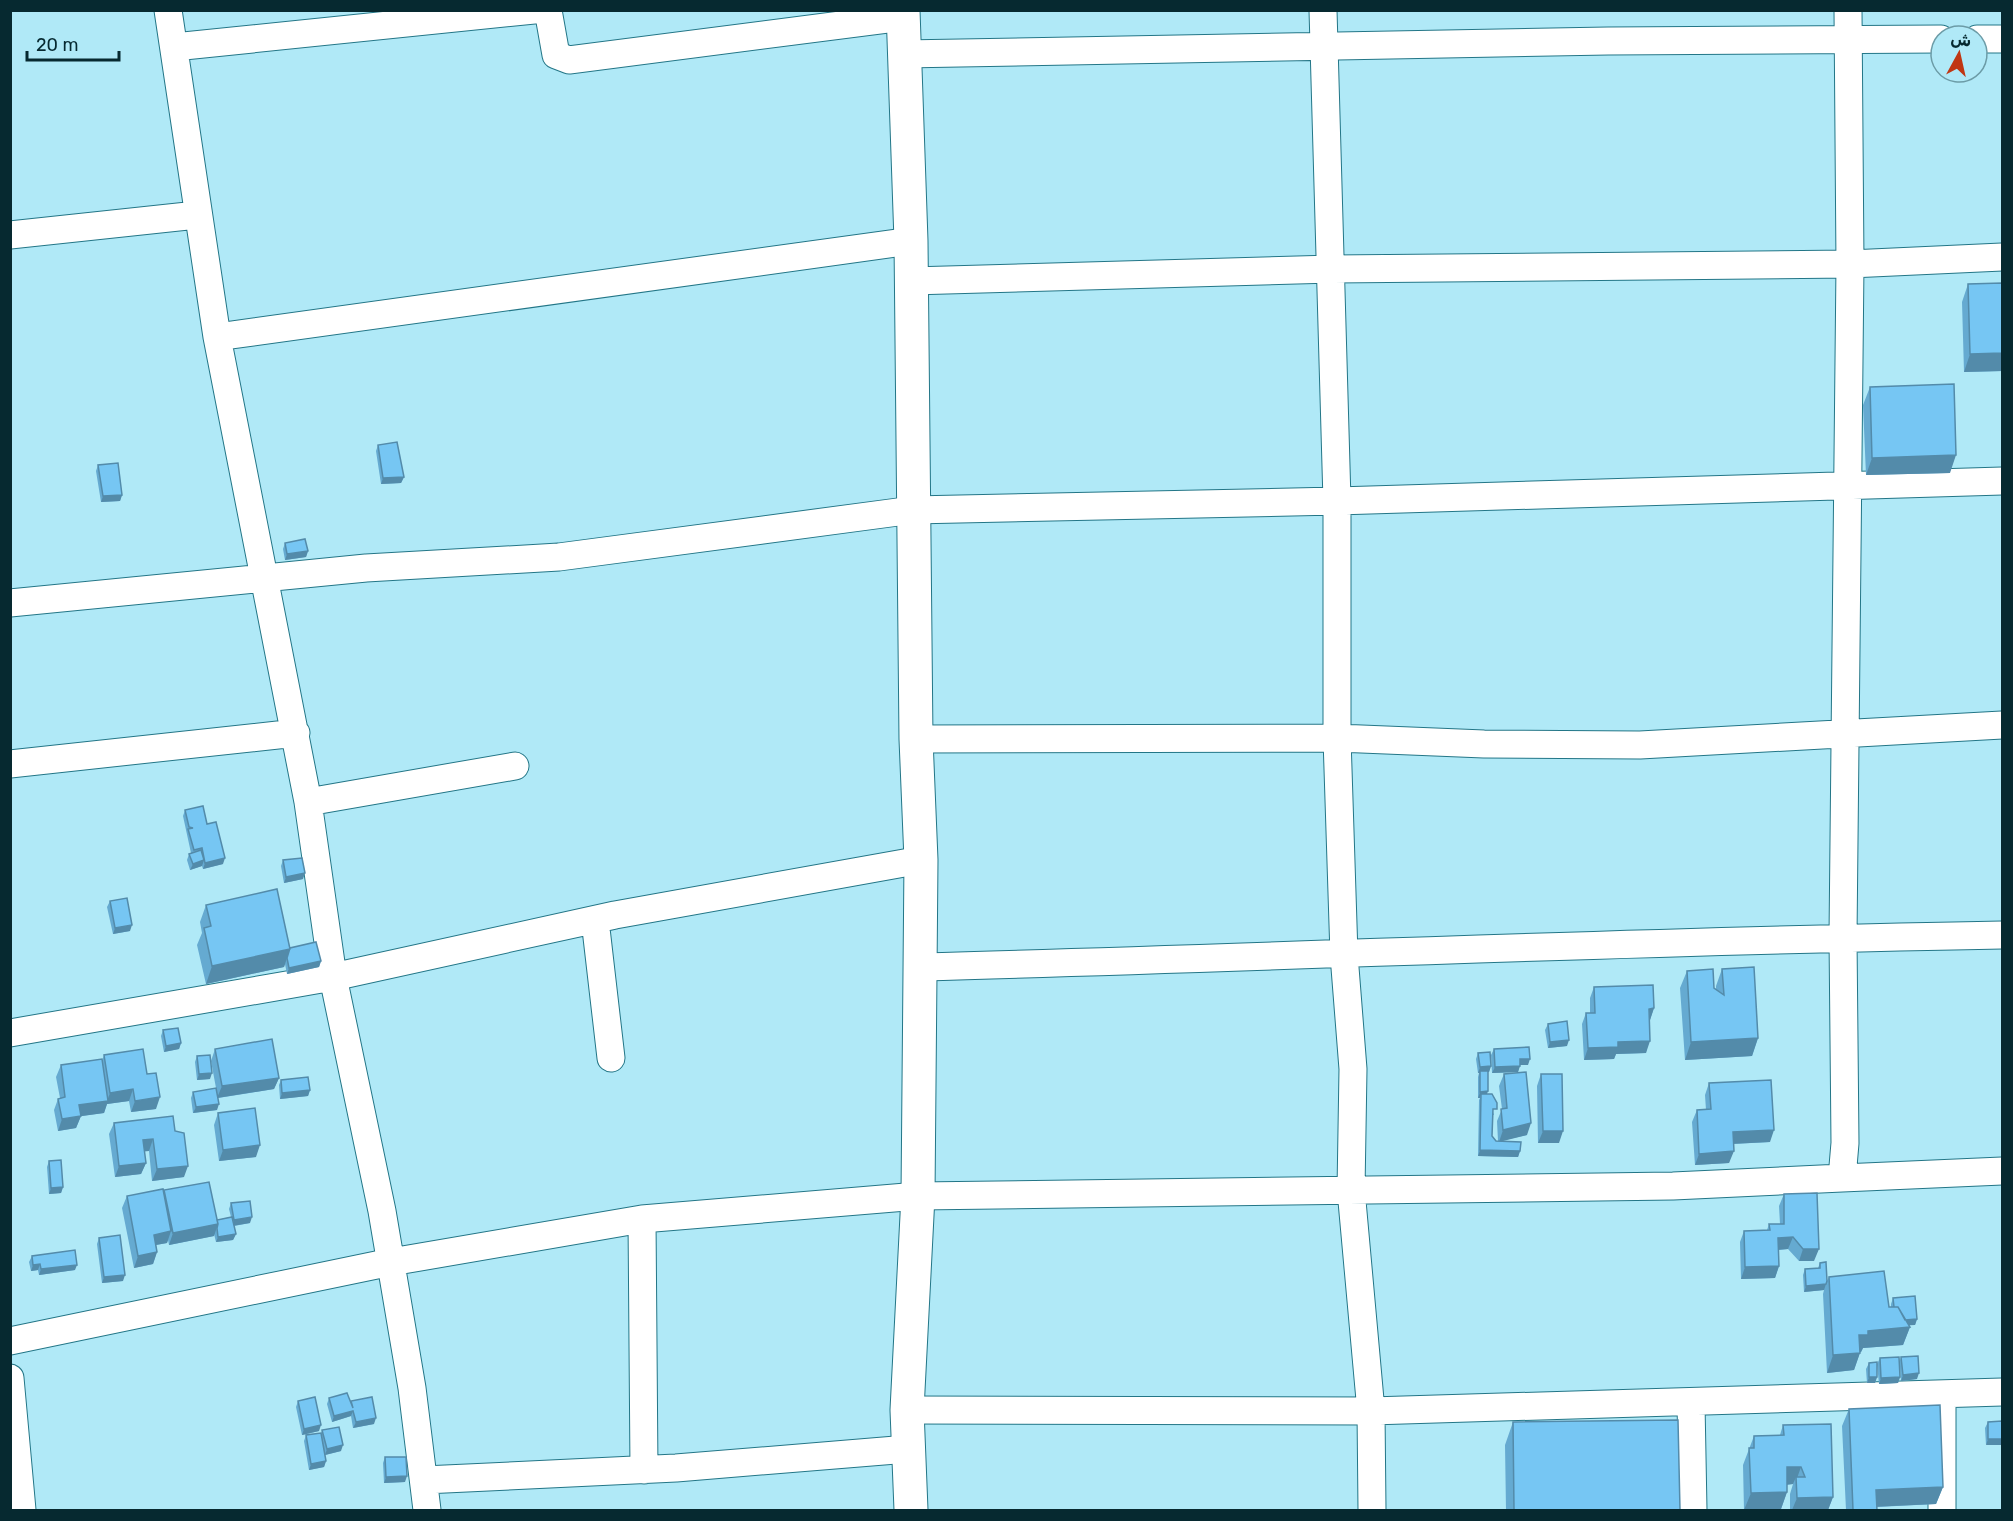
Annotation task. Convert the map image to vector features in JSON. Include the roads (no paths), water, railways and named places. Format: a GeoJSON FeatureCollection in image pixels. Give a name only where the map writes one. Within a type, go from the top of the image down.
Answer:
{"type":"FeatureCollection","features":[{"type":"Feature","properties":{"kind":"street"},"geometry":{"type":"LineString","coordinates":[[168,10],[217,337],[296,733],[333,978],[391,1262],[412,1388],[427,1510]]}},
{"type":"Feature","properties":{"kind":"street"},"geometry":{"type":"LineString","coordinates":[[174,47],[305,22],[534,10]]}},
{"type":"Feature","properties":{"kind":"street"},"geometry":{"type":"LineString","coordinates":[[548,10],[556,55],[569,60],[903,14],[911,242],[916,739],[921,860],[918,1196],[907,1410],[911,1510]]}},
{"type":"Feature","properties":{"kind":"street"},"geometry":{"type":"LineString","coordinates":[[1323,10],[1337,501],[1337,738],[1344,955],[1353,1069],[1351,1190],[1371,1411],[1372,1510]]}},
{"type":"Feature","properties":{"kind":"street"},"geometry":{"type":"LineString","coordinates":[[1842,1178],[1845,1143],[1844,733],[1850,264],[1848,10]]}},
{"type":"Feature","properties":{"kind":"street"},"geometry":{"type":"LineString","coordinates":[[903,54],[1608,41],[1929,39]]}},
{"type":"Feature","properties":{"kind":"street"},"geometry":{"type":"LineString","coordinates":[[10,235],[197,215]]}},
{"type":"Feature","properties":{"kind":"street"},"geometry":{"type":"LineString","coordinates":[[217,337],[911,242]]}},
{"type":"Feature","properties":{"kind":"street"},"geometry":{"type":"LineString","coordinates":[[911,281],[1332,269],[1850,264],[2002,257]]}},
{"type":"Feature","properties":{"kind":"street"},"geometry":{"type":"LineString","coordinates":[[10,603],[265,580],[366,568],[559,557],[913,510],[1337,501],[2002,481]]}},
{"type":"Feature","properties":{"kind":"street"},"geometry":{"type":"LineString","coordinates":[[916,739],[1337,738],[1484,744],[1640,745],[2002,725]]}},
{"type":"Feature","properties":{"kind":"street"},"geometry":{"type":"LineString","coordinates":[[10,764],[296,733]]}},
{"type":"Feature","properties":{"kind":"street"},"geometry":{"type":"LineString","coordinates":[[308,801],[515,766]]}},
{"type":"Feature","properties":{"kind":"street"},"geometry":{"type":"LineString","coordinates":[[10,1034],[333,978],[595,920],[921,860]]}},
{"type":"Feature","properties":{"kind":"street"},"geometry":{"type":"LineString","coordinates":[[595,920],[611,1058]]}},
{"type":"Feature","properties":{"kind":"street"},"geometry":{"type":"LineString","coordinates":[[921,968],[1344,955],[1650,941],[2002,934]]}},
{"type":"Feature","properties":{"kind":"street"},"geometry":{"type":"LineString","coordinates":[[10,1341],[391,1262],[642,1219],[918,1196],[1673,1186],[2002,1171]]}},
{"type":"Feature","properties":{"kind":"street"},"geometry":{"type":"LineString","coordinates":[[642,1219],[644,1470]]}},
{"type":"Feature","properties":{"kind":"street"},"geometry":{"type":"LineString","coordinates":[[10,1378],[22,1510]]}},
{"type":"Feature","properties":{"kind":"street"},"geometry":{"type":"LineString","coordinates":[[907,1410],[1371,1411],[2002,1392]]}},
{"type":"Feature","properties":{"kind":"street"},"geometry":{"type":"LineString","coordinates":[[1942,1394],[1942,1510]]}},
{"type":"Feature","properties":{"kind":"street"},"geometry":{"type":"LineString","coordinates":[[1691,1402],[1693,1510]]}},
{"type":"Feature","properties":{"kind":"street"},"geometry":{"type":"LineString","coordinates":[[424,1480],[644,1470],[908,1449]]}}]}
